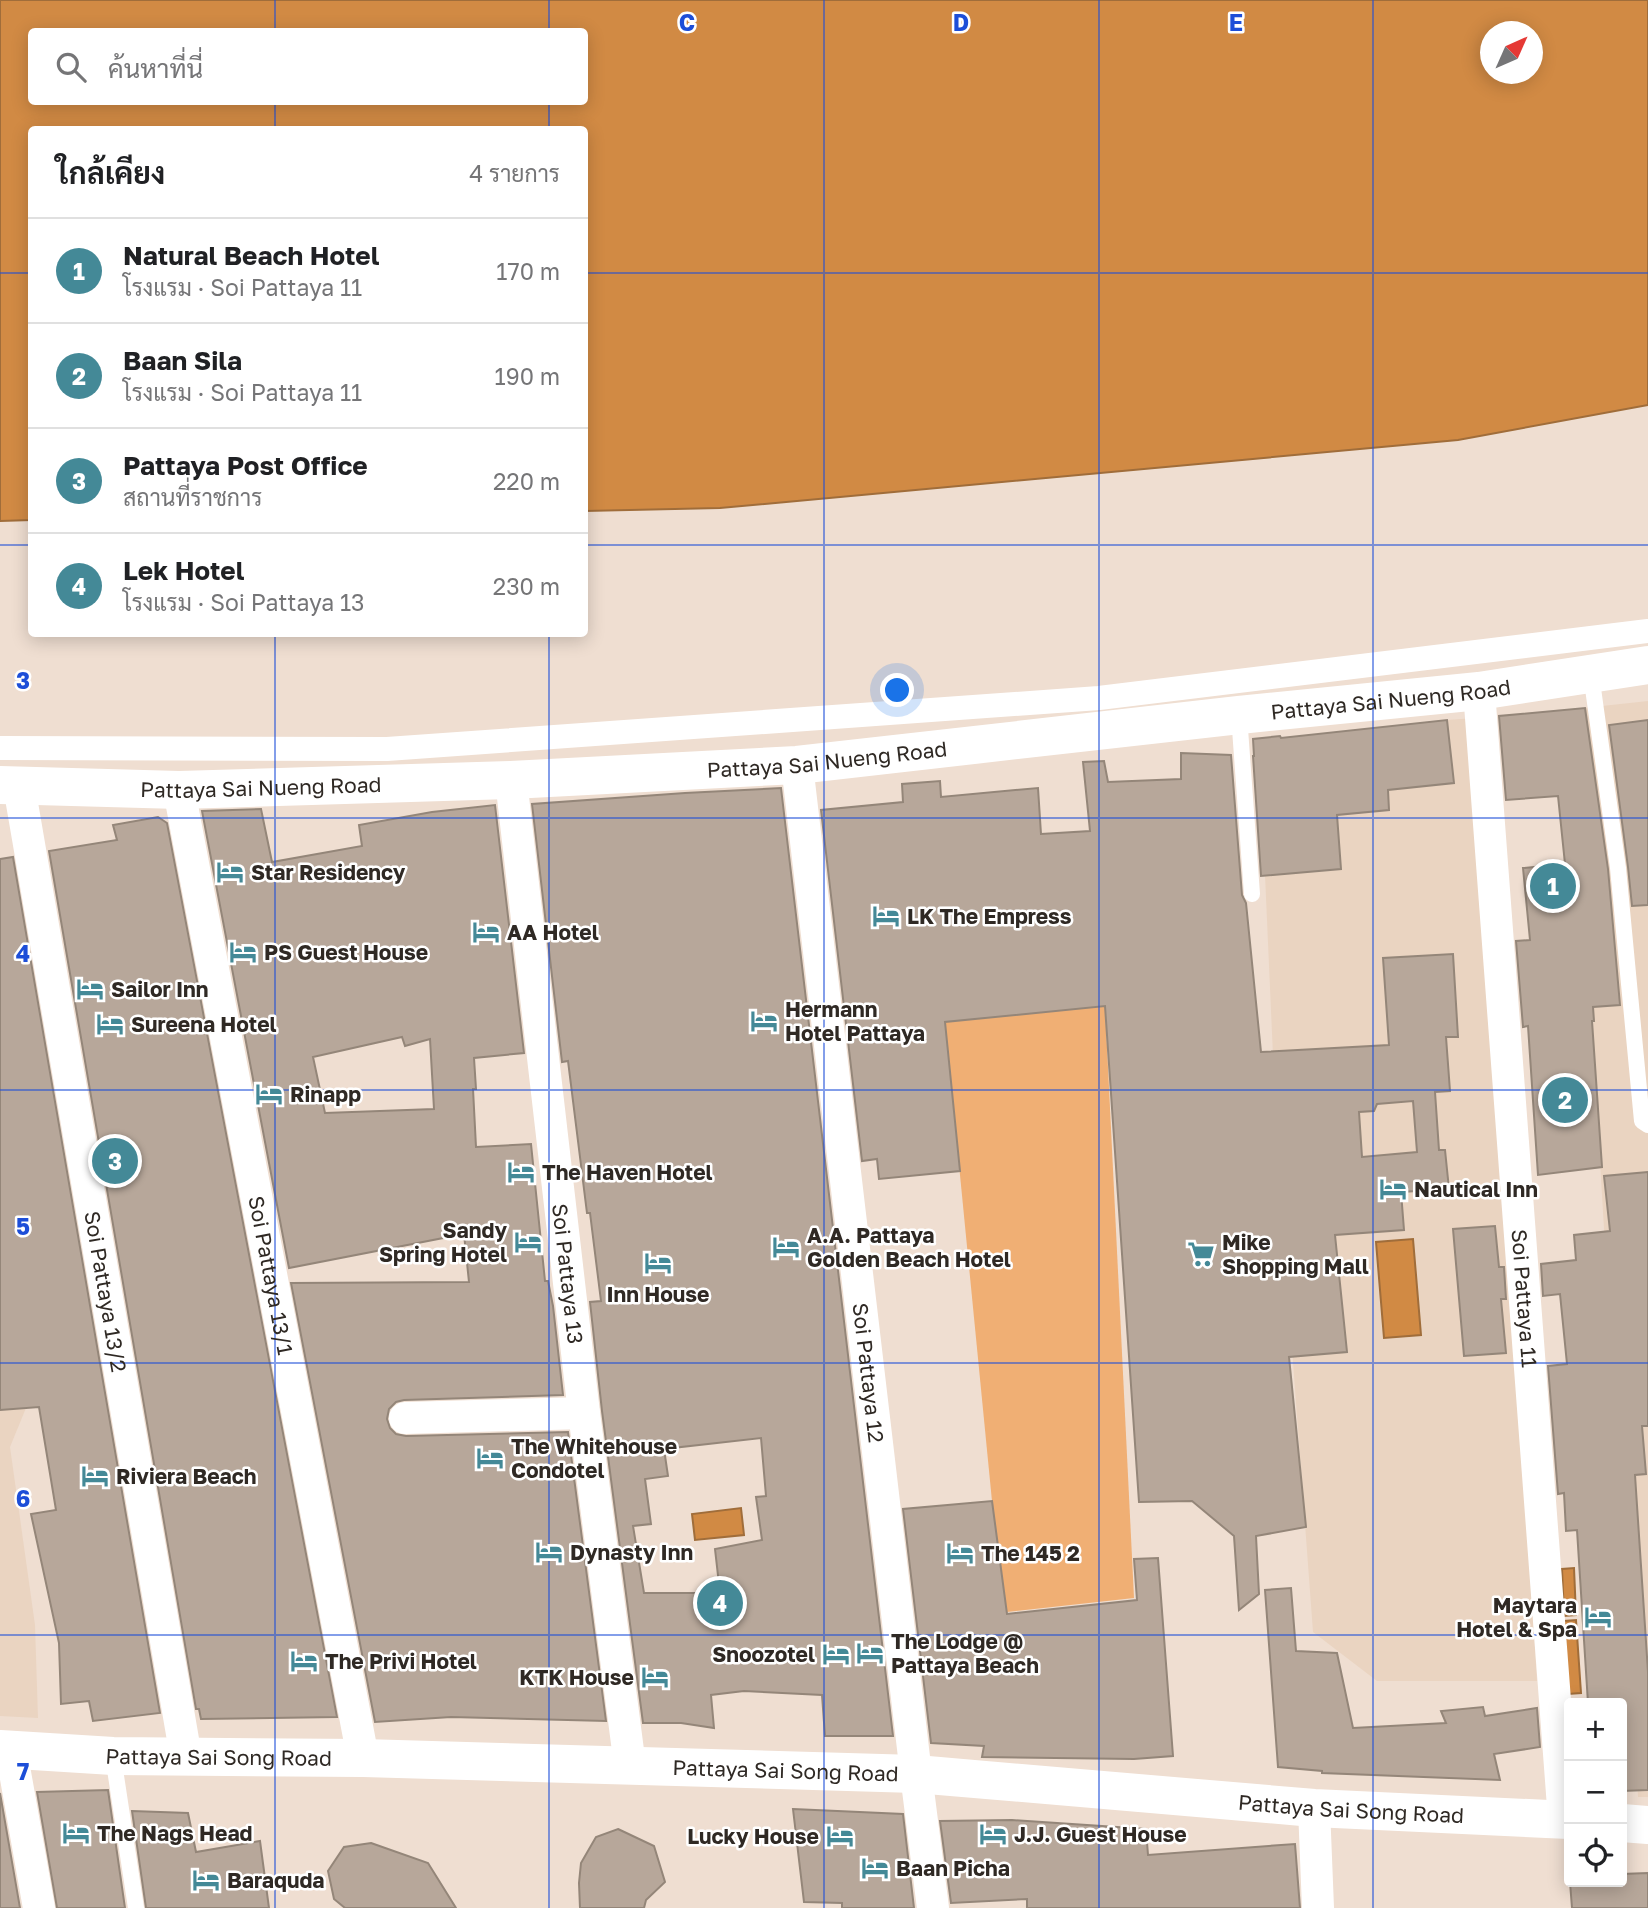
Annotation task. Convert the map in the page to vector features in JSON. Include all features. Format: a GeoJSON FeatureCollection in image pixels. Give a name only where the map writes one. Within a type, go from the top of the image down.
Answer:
{"type":"FeatureCollection","features":[{"type":"Feature","properties":{"kind":"main road","name":"Pattaya Sai Nueng Road"},"geometry":{"type":"LineString","coordinates":[[9,785],[179,790],[511,780],[797,765],[1479,691],[1648,665]]}},
{"type":"Feature","properties":{"kind":"main road","name":"Pattaya Sai Song Road"},"geometry":{"type":"LineString","coordinates":[[6,1750],[113,1756],[363,1758],[916,1774],[1314,1808],[1564,1820]]}},
{"type":"Feature","properties":{"kind":"main road"},"geometry":{"type":"LineString","coordinates":[[1627,1823],[1648,1825]]}},
{"type":"Feature","properties":{"kind":"street"},"geometry":{"type":"LineString","coordinates":[[0,748],[400,748],[1099,698],[1648,631]]}},
{"type":"Feature","properties":{"kind":"street","name":"Soi Pattaya 11"},"geometry":{"type":"LineString","coordinates":[[1479,691],[1564,1782]]}},
{"type":"Feature","properties":{"kind":"street","name":"Soi Pattaya 12"},"geometry":{"type":"LineString","coordinates":[[797,765],[933,1908]]}},
{"type":"Feature","properties":{"kind":"street","name":"Soi Pattaya 13"},"geometry":{"type":"LineString","coordinates":[[511,780],[584,1413],[630,1766]]}},
{"type":"Feature","properties":{"kind":"street","name":"Soi Pattaya 13/2"},"geometry":{"type":"LineString","coordinates":[[9,785],[186,1757]]}},
{"type":"Feature","properties":{"kind":"street","name":"Soi Pattaya 13/1"},"geometry":{"type":"LineString","coordinates":[[179,790],[363,1758]]}},
{"type":"Feature","properties":{"kind":"street"},"geometry":{"type":"LineString","coordinates":[[405,1418],[584,1413]]}},
{"type":"Feature","properties":{"kind":"street"},"geometry":{"type":"LineString","coordinates":[[6,1750],[39,1908]]}},
{"type":"Feature","properties":{"kind":"street"},"geometry":{"type":"LineString","coordinates":[[1314,1808],[1318,1908]]}},
{"type":"Feature","properties":{"kind":"lane"},"geometry":{"type":"LineString","coordinates":[[1591,674],[1618,868],[1642,1121],[1648,1125]]}},
{"type":"Feature","properties":{"kind":"lane"},"geometry":{"type":"LineString","coordinates":[[1239,715],[1252,894]]}},
{"type":"Feature","properties":{"kind":"lane"},"geometry":{"type":"LineString","coordinates":[[113,1756],[136,1908]]}},
{"type":"Feature","properties":{"kind":"shaded area"},"geometry":{"type":"Polygon","coordinates":[[[0,0],[1648,0],[1648,405],[1458,440],[720,508],[588,511],[588,126],[28,126],[28,520],[0,521],[0,0]]]}},
{"type":"Feature","properties":{"kind":"shaded area"},"geometry":{"type":"Polygon","coordinates":[[[1648,701],[1648,1797],[1638,1797],[1592,1028],[1594,1021],[1565,710],[1648,701]]]}},
{"type":"Feature","properties":{"kind":"shaded area","name":"Nautical Inn"},"geometry":{"type":"Polygon","coordinates":[[[1475,718],[1537,1681],[1377,1681],[1313,1632],[1277,1146],[1265,875],[1341,869],[1337,815],[1389,810],[1388,790],[1454,783],[1447,720],[1475,718]]]}},
{"type":"Feature","properties":{"kind":"shaded area"},"geometry":{"type":"Polygon","coordinates":[[[1105,1006],[1134,1598],[1007,1612],[992,1501],[945,1022],[1105,1006]]]}},
{"type":"Feature","properties":{"kind":"shaded area"},"geometry":{"type":"Polygon","coordinates":[[[1413,1239],[1421,1335],[1384,1338],[1376,1242],[1413,1239]]]}},
{"type":"Feature","properties":{"kind":"shaded area"},"geometry":{"type":"Polygon","coordinates":[[[0,1259],[26,1408],[10,1447],[35,1625],[38,1718],[0,1716],[0,1259]]]}},
{"type":"Feature","properties":{"kind":"shaded area"},"geometry":{"type":"Polygon","coordinates":[[[741,1508],[744,1535],[695,1540],[692,1514],[741,1508]]]}},
{"type":"Feature","properties":{"kind":"shaded area"},"geometry":{"type":"Polygon","coordinates":[[[1574,1568],[1576,1615],[1564,1616],[1562,1569],[1574,1568]]]}},
{"type":"Feature","properties":{"kind":"shaded area"},"geometry":{"type":"Polygon","coordinates":[[[1576,1620],[1581,1693],[1568,1694],[1564,1621],[1576,1620]]]}},
{"type":"Feature","properties":{"kind":"building"},"geometry":{"type":"Polygon","coordinates":[[[1585,708],[1608,869],[1620,1005],[1593,1007],[1602,1167],[1538,1175],[1528,1026],[1523,1027],[1516,941],[1530,940],[1523,868],[1565,864],[1558,796],[1506,800],[1499,716],[1585,708]]]}},
{"type":"Feature","properties":{"kind":"building"},"geometry":{"type":"Polygon","coordinates":[[[1447,720],[1454,783],[1388,790],[1389,810],[1337,815],[1341,869],[1261,876],[1253,739],[1447,720]]]}},
{"type":"Feature","properties":{"kind":"building"},"geometry":{"type":"Polygon","coordinates":[[[1648,720],[1648,905],[1632,906],[1609,725],[1648,720]]]}},
{"type":"Feature","properties":{"kind":"building"},"geometry":{"type":"Polygon","coordinates":[[[1181,753],[1231,755],[1242,895],[1246,903],[1261,1052],[1389,1045],[1383,958],[1453,954],[1458,1037],[1446,1037],[1450,1091],[1435,1092],[1439,1150],[1445,1150],[1449,1189],[1401,1192],[1404,1230],[1335,1235],[1347,1352],[1289,1357],[1306,1527],[1256,1536],[1259,1594],[1239,1610],[1234,1536],[1192,1501],[1139,1502],[1105,1006],[945,1022],[960,1171],[879,1179],[877,1159],[862,1161],[821,810],[903,802],[902,784],[940,781],[941,797],[1038,788],[1041,834],[1090,831],[1083,762],[1104,761],[1108,782],[1181,779],[1181,753]],[[1413,1101],[1377,1104],[1374,1111],[1359,1112],[1362,1157],[1417,1152],[1413,1101]]]}},
{"type":"Feature","properties":{"kind":"building"},"geometry":{"type":"Polygon","coordinates":[[[781,788],[893,1736],[825,1736],[822,1695],[744,1691],[711,1695],[714,1728],[681,1723],[643,1723],[590,1302],[601,1301],[568,1061],[562,1062],[532,804],[781,788]],[[761,1438],[664,1449],[668,1476],[645,1479],[651,1524],[633,1526],[644,1593],[720,1593],[715,1549],[762,1540],[756,1497],[766,1496],[761,1438]]]}},
{"type":"Feature","properties":{"kind":"building"},"geometry":{"type":"Polygon","coordinates":[[[495,805],[524,1053],[474,1058],[476,1147],[531,1144],[545,1281],[548,1281],[553,1306],[563,1395],[404,1400],[396,1402],[389,1409],[387,1419],[396,1434],[406,1436],[568,1432],[606,1721],[451,1717],[375,1722],[291,1283],[469,1282],[464,1234],[289,1268],[202,811],[261,809],[272,862],[362,846],[359,825],[432,812],[495,805]],[[402,1037],[313,1057],[325,1113],[434,1109],[430,1039],[405,1046],[402,1037]]]}},
{"type":"Feature","properties":{"kind":"building"},"geometry":{"type":"Polygon","coordinates":[[[158,817],[167,823],[337,1717],[201,1719],[199,1709],[196,1709],[49,851],[117,840],[113,825],[158,817]]]}},
{"type":"Feature","properties":{"kind":"building"},"geometry":{"type":"Polygon","coordinates":[[[13,857],[160,1713],[93,1721],[89,1701],[61,1704],[59,1643],[31,1514],[56,1510],[39,1407],[0,1410],[0,859],[13,857]]]}},
{"type":"Feature","properties":{"kind":"building"},"geometry":{"type":"Polygon","coordinates":[[[1648,1172],[1648,1426],[1642,1426],[1646,1474],[1635,1475],[1648,1672],[1648,1790],[1627,1791],[1627,1698],[1588,1698],[1577,1530],[1566,1531],[1564,1493],[1558,1494],[1548,1366],[1567,1364],[1560,1294],[1543,1296],[1541,1264],[1576,1260],[1574,1235],[1610,1231],[1604,1176],[1648,1172]]]}},
{"type":"Feature","properties":{"kind":"building"},"geometry":{"type":"Polygon","coordinates":[[[1495,1226],[1499,1267],[1504,1267],[1506,1299],[1501,1299],[1506,1353],[1464,1356],[1453,1229],[1495,1226]]]}},
{"type":"Feature","properties":{"kind":"building"},"geometry":{"type":"Polygon","coordinates":[[[992,1501],[1007,1614],[1137,1600],[1134,1559],[1158,1558],[1173,1756],[1134,1759],[982,1757],[984,1746],[931,1743],[903,1509],[992,1501]]]}},
{"type":"Feature","properties":{"kind":"building"},"geometry":{"type":"Polygon","coordinates":[[[1291,1588],[1296,1651],[1337,1653],[1353,1728],[1446,1723],[1441,1711],[1483,1707],[1485,1716],[1537,1708],[1540,1747],[1494,1754],[1500,1780],[1322,1773],[1278,1767],[1265,1590],[1291,1588]]]}},
{"type":"Feature","properties":{"kind":"building"},"geometry":{"type":"Polygon","coordinates":[[[108,1790],[125,1908],[57,1908],[37,1792],[108,1790]]]}},
{"type":"Feature","properties":{"kind":"building"},"geometry":{"type":"Polygon","coordinates":[[[0,1793],[20,1908],[0,1908],[0,1793]]]}},
{"type":"Feature","properties":{"kind":"building"},"geometry":{"type":"Polygon","coordinates":[[[793,1809],[903,1814],[914,1908],[842,1908],[842,1903],[804,1902],[793,1809]]]}},
{"type":"Feature","properties":{"kind":"building","name":"Baraquda"},"geometry":{"type":"Polygon","coordinates":[[[132,1811],[188,1813],[196,1852],[260,1841],[269,1908],[146,1908],[132,1811]]]}},
{"type":"Feature","properties":{"kind":"building"},"geometry":{"type":"Polygon","coordinates":[[[1012,1820],[1146,1829],[1148,1855],[1295,1844],[1300,1908],[1027,1908],[1027,1899],[951,1903],[940,1821],[1012,1820]]]}},
{"type":"Feature","properties":{"kind":"building"},"geometry":{"type":"Polygon","coordinates":[[[618,1829],[654,1846],[665,1882],[646,1900],[644,1908],[580,1908],[581,1863],[596,1837],[618,1829]]]}},
{"type":"Feature","properties":{"kind":"building"},"geometry":{"type":"Polygon","coordinates":[[[371,1843],[428,1863],[456,1908],[345,1908],[334,1899],[328,1871],[344,1847],[371,1843]]]}},
{"type":"Feature","properties":{"kind":"building"},"geometry":{"type":"Polygon","coordinates":[[[1648,1873],[1648,1908],[1572,1908],[1570,1887],[1627,1887],[1627,1874],[1648,1873]]]}},
{"type":"Feature","properties":{"kind":"place","name":"Star Residency"},"geometry":{"type":"Point","coordinates":[230,872]}},
{"type":"Feature","properties":{"kind":"place","name":"Natural Beach Hotel"},"geometry":{"type":"Point","coordinates":[1553,886]}},
{"type":"Feature","properties":{"kind":"place","name":"LK The Empress"},"geometry":{"type":"Point","coordinates":[886,916]}},
{"type":"Feature","properties":{"kind":"place","name":"AA Hotel"},"geometry":{"type":"Point","coordinates":[486,932]}},
{"type":"Feature","properties":{"kind":"place","name":"PS Guest House"},"geometry":{"type":"Point","coordinates":[243,952]}},
{"type":"Feature","properties":{"kind":"place","name":"Sailor Inn"},"geometry":{"type":"Point","coordinates":[90,989]}},
{"type":"Feature","properties":{"kind":"place","name":"Hermann Hotel Pattaya"},"geometry":{"type":"Point","coordinates":[764,1021]}},
{"type":"Feature","properties":{"kind":"place","name":"Sureena Hotel"},"geometry":{"type":"Point","coordinates":[110,1024]}},
{"type":"Feature","properties":{"kind":"place","name":"Rinapp"},"geometry":{"type":"Point","coordinates":[269,1094]}},
{"type":"Feature","properties":{"kind":"place","name":"Baan Sila"},"geometry":{"type":"Point","coordinates":[1565,1100]}},
{"type":"Feature","properties":{"kind":"place","name":"Pattaya Post Office"},"geometry":{"type":"Point","coordinates":[115,1161]}},
{"type":"Feature","properties":{"kind":"place","name":"The Haven Hotel"},"geometry":{"type":"Point","coordinates":[521,1172]}},
{"type":"Feature","properties":{"kind":"place","name":"Nautical Inn"},"geometry":{"type":"Point","coordinates":[1393,1189]}},
{"type":"Feature","properties":{"kind":"place","name":"Sandy Spring Hotel"},"geometry":{"type":"Point","coordinates":[528,1242]}},
{"type":"Feature","properties":{"kind":"place","name":"A.A. Pattaya Golden Beach Hotel"},"geometry":{"type":"Point","coordinates":[786,1247]}},
{"type":"Feature","properties":{"kind":"place","name":"Mike Shopping Mall"},"geometry":{"type":"Point","coordinates":[1201,1254]}},
{"type":"Feature","properties":{"kind":"place","name":"Inn House"},"geometry":{"type":"Point","coordinates":[658,1263]}},
{"type":"Feature","properties":{"kind":"place","name":"The Whitehouse Condotel"},"geometry":{"type":"Point","coordinates":[490,1458]}},
{"type":"Feature","properties":{"kind":"place","name":"Riviera Beach"},"geometry":{"type":"Point","coordinates":[95,1476]}},
{"type":"Feature","properties":{"kind":"place","name":"Dynasty Inn"},"geometry":{"type":"Point","coordinates":[549,1552]}},
{"type":"Feature","properties":{"kind":"place","name":"The 145 2"},"geometry":{"type":"Point","coordinates":[960,1553]}},
{"type":"Feature","properties":{"kind":"place","name":"Lek Hotel"},"geometry":{"type":"Point","coordinates":[720,1603]}},
{"type":"Feature","properties":{"kind":"place","name":"Maytara Hotel & Spa"},"geometry":{"type":"Point","coordinates":[1598,1617]}},
{"type":"Feature","properties":{"kind":"place","name":"The Lodge @ Pattaya Beach"},"geometry":{"type":"Point","coordinates":[870,1653]}},
{"type":"Feature","properties":{"kind":"place","name":"Snoozotel"},"geometry":{"type":"Point","coordinates":[836,1654]}},
{"type":"Feature","properties":{"kind":"place","name":"The Privi Hotel"},"geometry":{"type":"Point","coordinates":[304,1661]}},
{"type":"Feature","properties":{"kind":"place","name":"KTK House"},"geometry":{"type":"Point","coordinates":[655,1677]}},
{"type":"Feature","properties":{"kind":"place","name":"The Nags Head"},"geometry":{"type":"Point","coordinates":[76,1833]}},
{"type":"Feature","properties":{"kind":"place","name":"J.J. Guest House"},"geometry":{"type":"Point","coordinates":[993,1834]}},
{"type":"Feature","properties":{"kind":"place","name":"Lucky House"},"geometry":{"type":"Point","coordinates":[840,1836]}},
{"type":"Feature","properties":{"kind":"place","name":"Baan Picha"},"geometry":{"type":"Point","coordinates":[875,1868]}},
{"type":"Feature","properties":{"kind":"place","name":"Baraquda"},"geometry":{"type":"Point","coordinates":[206,1880]}}]}
